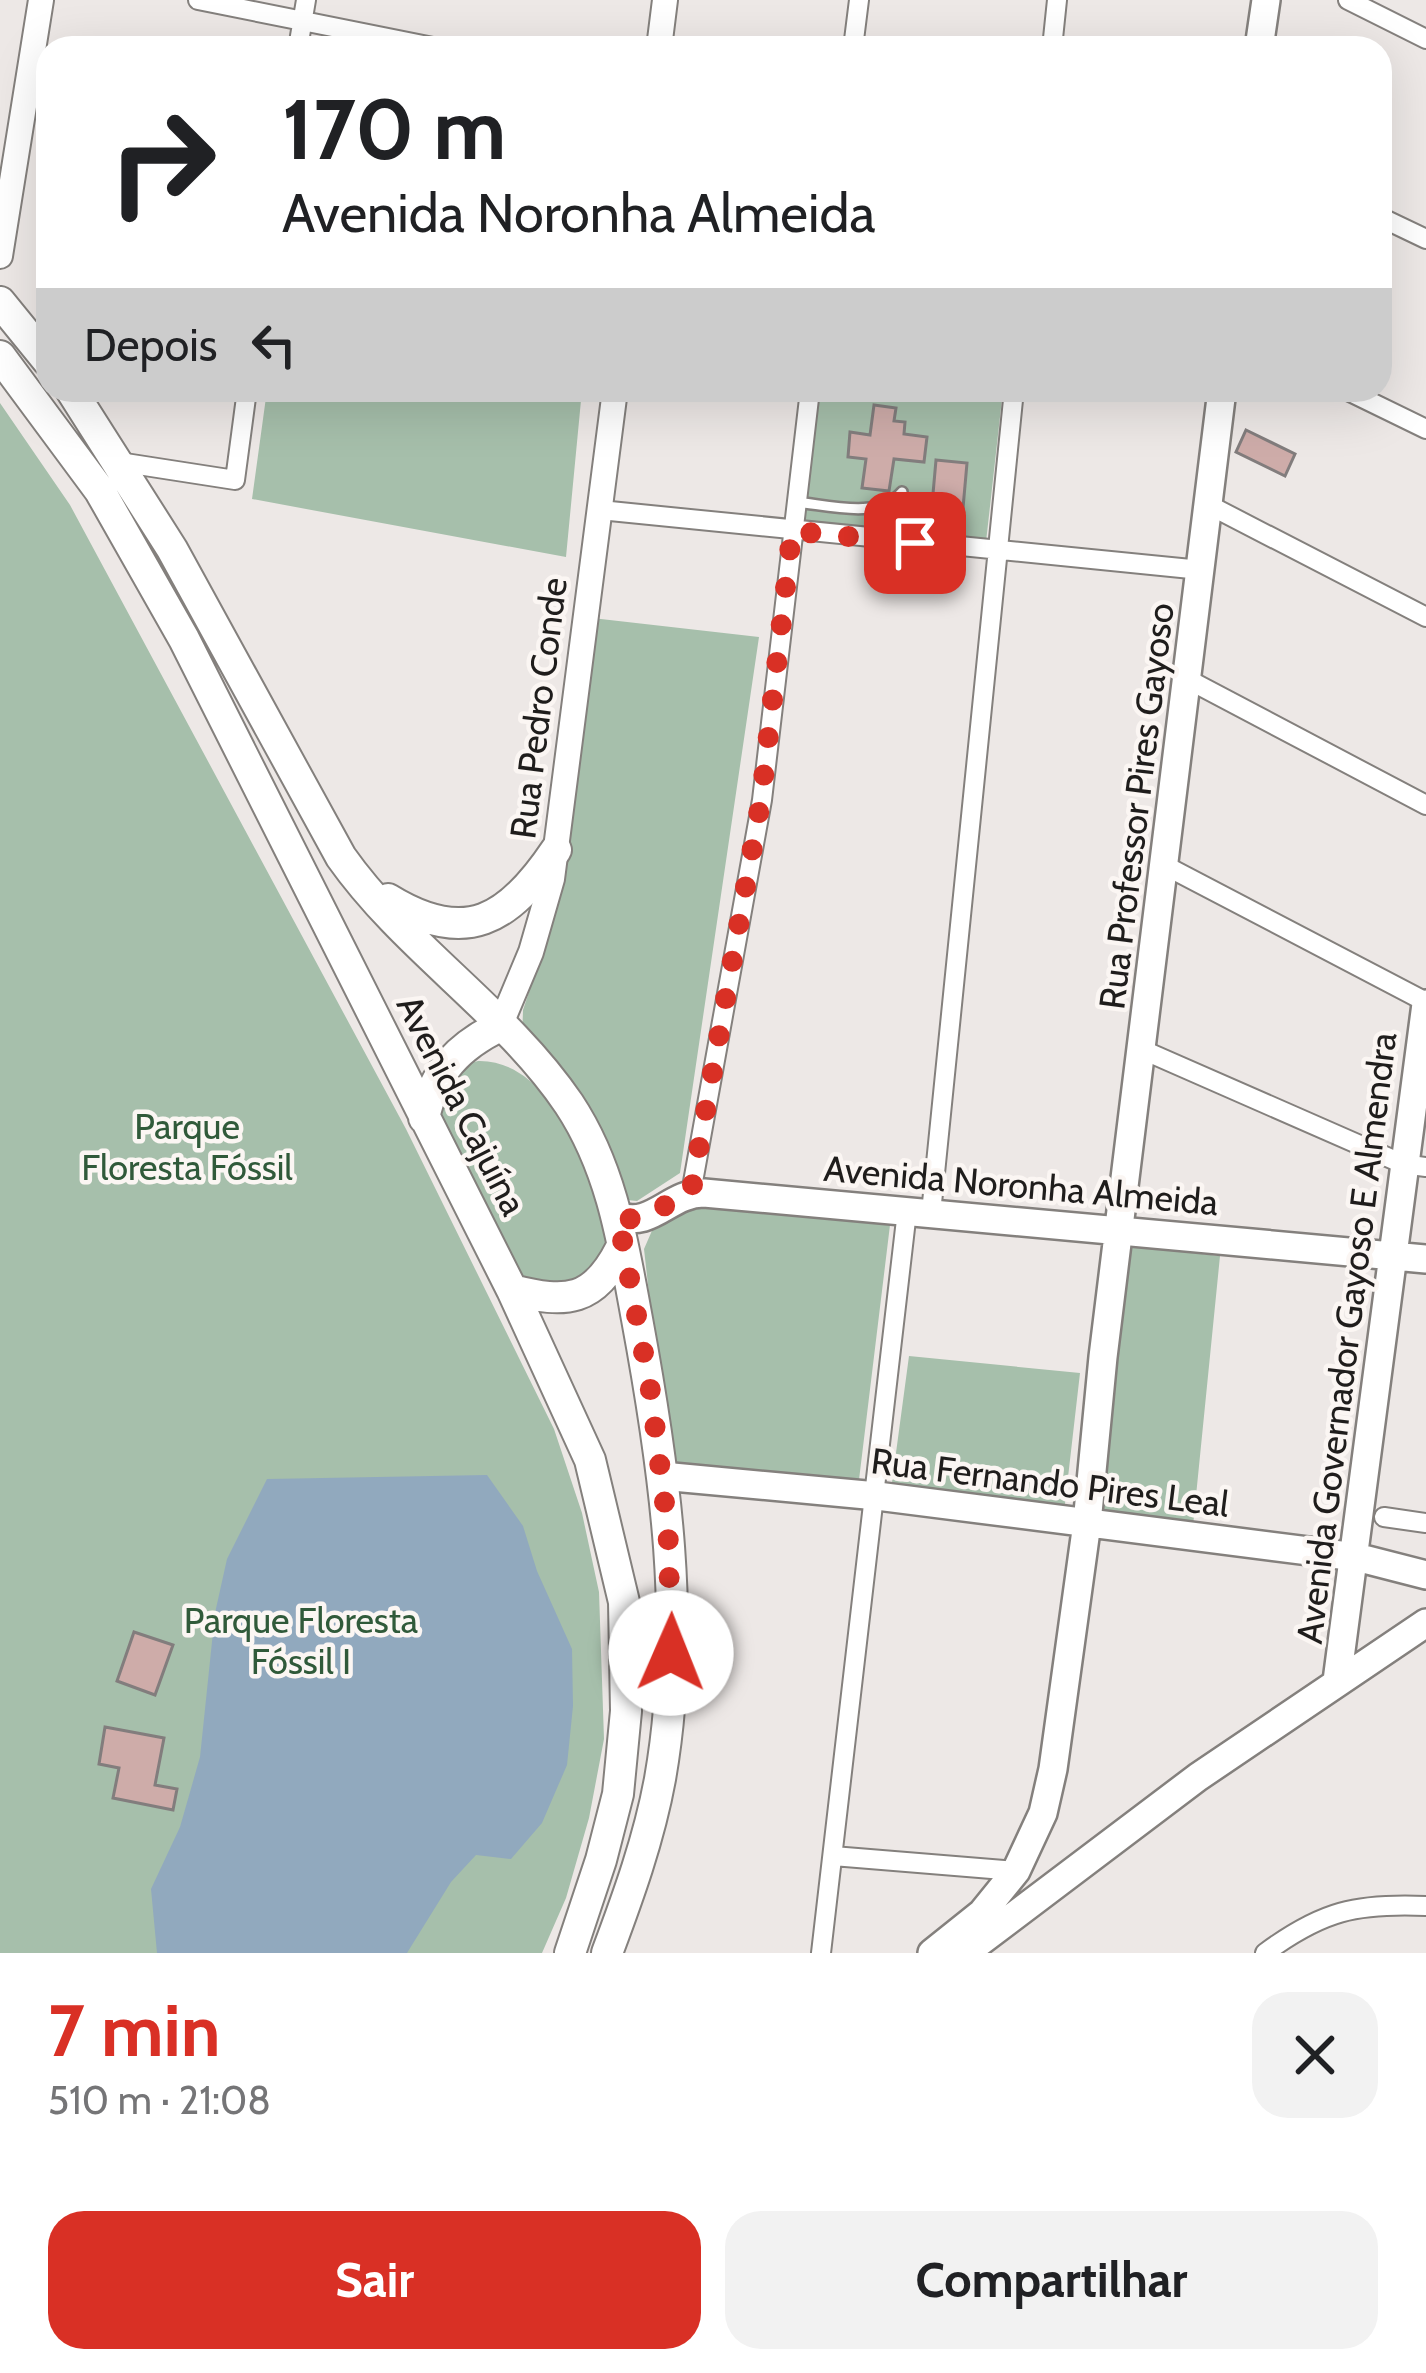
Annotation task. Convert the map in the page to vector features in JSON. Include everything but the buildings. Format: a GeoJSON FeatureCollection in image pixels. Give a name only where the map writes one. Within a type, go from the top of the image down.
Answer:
{"type":"FeatureCollection","features":[{"type":"Feature","properties":{"kind":"main road"},"geometry":{"type":"LineString","coordinates":[[1261,36],[1266,0]]}},
{"type":"Feature","properties":{"kind":"main road"},"geometry":{"type":"LineString","coordinates":[[0,302],[36,346]]}},
{"type":"Feature","properties":{"kind":"main road","name":"Avenida Cajuína"},"geometry":{"type":"LineString","coordinates":[[0,356],[100,491],[184,640],[512,1289],[590,1460],[624,1602],[626,1711],[618,1794],[570,1953]]}},
{"type":"Feature","properties":{"kind":"main road","name":"Avenida Cajuína"},"geometry":{"type":"LineString","coordinates":[[79,402],[172,549],[350,869],[537,1063],[570,1106],[600,1161],[618,1216],[650,1387],[672,1592],[662,1760],[646,1837],[607,1953]]}},
{"type":"Feature","properties":{"kind":"main road","name":"Rua Professor Pires Gayoso"},"geometry":{"type":"LineString","coordinates":[[932,1953],[982,1913],[1016,1870],[1042,1813],[1053,1769],[1087,1523],[1118,1230],[1221,402]]}},
{"type":"Feature","properties":{"kind":"main road"},"geometry":{"type":"LineString","coordinates":[[350,869],[410,913],[462,925],[487,919],[508,906],[534,883],[556,850]]}},
{"type":"Feature","properties":{"kind":"main road","name":"Avenida Governador Gayoso E Almendra"},"geometry":{"type":"LineString","coordinates":[[1336,1681],[1395,1256],[1414,1165],[1426,1003]]}},
{"type":"Feature","properties":{"kind":"main road"},"geometry":{"type":"LineString","coordinates":[[424,1118],[432,1089],[446,1065],[468,1042],[500,1026]]}},
{"type":"Feature","properties":{"kind":"main road"},"geometry":{"type":"LineString","coordinates":[[618,1216],[634,1222],[650,1217],[676,1197],[691,1193]]}},
{"type":"Feature","properties":{"kind":"main road","name":"Avenida Noronha Almeida"},"geometry":{"type":"LineString","coordinates":[[691,1193],[1426,1259]]}},
{"type":"Feature","properties":{"kind":"main road"},"geometry":{"type":"LineString","coordinates":[[512,1289],[542,1298],[580,1294],[600,1282],[621,1248]]}},
{"type":"Feature","properties":{"kind":"main road","name":"Rua Fernando Pires Leal"},"geometry":{"type":"LineString","coordinates":[[662,1476],[877,1496],[1356,1557],[1426,1575]]}},
{"type":"Feature","properties":{"kind":"main road"},"geometry":{"type":"LineString","coordinates":[[965,1953],[1181,1790],[1426,1623]]}},
{"type":"Feature","properties":{"kind":"street"},"geometry":{"type":"LineString","coordinates":[[0,256],[41,0]]}},
{"type":"Feature","properties":{"kind":"street"},"geometry":{"type":"LineString","coordinates":[[198,0],[378,36]]}},
{"type":"Feature","properties":{"kind":"street"},"geometry":{"type":"LineString","coordinates":[[300,36],[306,0]]}},
{"type":"Feature","properties":{"kind":"street"},"geometry":{"type":"LineString","coordinates":[[660,36],[665,0]]}},
{"type":"Feature","properties":{"kind":"street"},"geometry":{"type":"LineString","coordinates":[[854,36],[859,0]]}},
{"type":"Feature","properties":{"kind":"street"},"geometry":{"type":"LineString","coordinates":[[1053,36],[1057,0]]}},
{"type":"Feature","properties":{"kind":"street"},"geometry":{"type":"LineString","coordinates":[[1348,0],[1426,39]]}},
{"type":"Feature","properties":{"kind":"street"},"geometry":{"type":"LineString","coordinates":[[1392,223],[1426,239]]}},
{"type":"Feature","properties":{"kind":"street"},"geometry":{"type":"LineString","coordinates":[[119,462],[235,480],[245,402]]}},
{"type":"Feature","properties":{"kind":"street","name":"Rua Pedro Conde"},"geometry":{"type":"LineString","coordinates":[[500,1026],[545,908],[556,850],[614,402]]}},
{"type":"Feature","properties":{"kind":"street"},"geometry":{"type":"LineString","coordinates":[[691,1193],[761,800],[808,402]]}},
{"type":"Feature","properties":{"kind":"street"},"geometry":{"type":"LineString","coordinates":[[821,1953],[877,1496],[920,1212],[1013,402]]}},
{"type":"Feature","properties":{"kind":"street"},"geometry":{"type":"LineString","coordinates":[[1371,402],[1426,429]]}},
{"type":"Feature","properties":{"kind":"street"},"geometry":{"type":"LineString","coordinates":[[1209,505],[1426,617]]}},
{"type":"Feature","properties":{"kind":"street"},"geometry":{"type":"LineString","coordinates":[[600,510],[1201,570]]}},
{"type":"Feature","properties":{"kind":"street"},"geometry":{"type":"LineString","coordinates":[[1189,680],[1426,805]]}},
{"type":"Feature","properties":{"kind":"street"},"geometry":{"type":"LineString","coordinates":[[1166,866],[1426,1003]]}},
{"type":"Feature","properties":{"kind":"street"},"geometry":{"type":"LineString","coordinates":[[1143,1050],[1414,1165]]}},
{"type":"Feature","properties":{"kind":"street"},"geometry":{"type":"LineString","coordinates":[[1384,1517],[1426,1523]]}},
{"type":"Feature","properties":{"kind":"street"},"geometry":{"type":"LineString","coordinates":[[833,1856],[1016,1870]]}},
{"type":"Feature","properties":{"kind":"street"},"geometry":{"type":"LineString","coordinates":[[1265,1953],[1328,1914],[1387,1904],[1426,1906]]}},
{"type":"Feature","properties":{"kind":"lane"},"geometry":{"type":"LineString","coordinates":[[796,502],[873,508],[888,504],[902,492]]}},
{"type":"Feature","properties":{"kind":"green space"},"geometry":{"type":"Polygon","coordinates":[[[265,402],[581,402],[566,557],[252,499],[265,402]]]}},
{"type":"Feature","properties":{"kind":"green space"},"geometry":{"type":"Polygon","coordinates":[[[814,402],[1002,402],[986,542],[799,521],[814,402]]]}},
{"type":"Feature","properties":{"kind":"green space","name":"Parque Floresta Fóssil I"},"geometry":{"type":"Polygon","coordinates":[[[0,403],[70,505],[406,1129],[554,1429],[582,1513],[599,1592],[604,1739],[589,1818],[566,1898],[542,1953],[0,1953],[0,403]]]}},
{"type":"Feature","properties":{"kind":"green space"},"geometry":{"type":"Polygon","coordinates":[[[592,618],[759,637],[680,1173],[637,1201],[627,1200],[522,1041],[523,1010],[544,947],[592,618]]]}},
{"type":"Feature","properties":{"kind":"green space"},"geometry":{"type":"Polygon","coordinates":[[[478,1061],[505,1066],[530,1080],[569,1130],[583,1160],[606,1247],[580,1284],[520,1281],[433,1112],[450,1081],[478,1061]]]}},
{"type":"Feature","properties":{"kind":"green space"},"geometry":{"type":"Polygon","coordinates":[[[681,1204],[890,1225],[858,1488],[668,1463],[644,1249],[654,1226],[681,1204]]]}},
{"type":"Feature","properties":{"kind":"green space"},"geometry":{"type":"Polygon","coordinates":[[[1130,1246],[1220,1256],[1193,1526],[1100,1516],[1130,1246]]]}},
{"type":"Feature","properties":{"kind":"green space"},"geometry":{"type":"Polygon","coordinates":[[[909,1356],[1080,1373],[1064,1512],[891,1490],[909,1356]]]}},
{"type":"Feature","properties":{"kind":"water"},"geometry":{"type":"Polygon","coordinates":[[[487,1475],[523,1526],[537,1571],[572,1649],[567,1765],[542,1823],[511,1859],[476,1855],[451,1882],[407,1953],[157,1953],[151,1889],[180,1827],[200,1757],[215,1613],[227,1559],[267,1479],[487,1475]]]}},
{"type":"Feature","properties":{"kind":"route"},"geometry":{"type":"LineString","coordinates":[[671,1653],[668,1530],[650,1387],[618,1216],[634,1222],[650,1217],[676,1197],[691,1193],[761,800],[792,531],[915,543]]}},
{"type":"Feature","properties":{"kind":"park label","name":"Parque Floresta Fóssil"},"geometry":{"type":"Point","coordinates":[187,1146]}}]}
